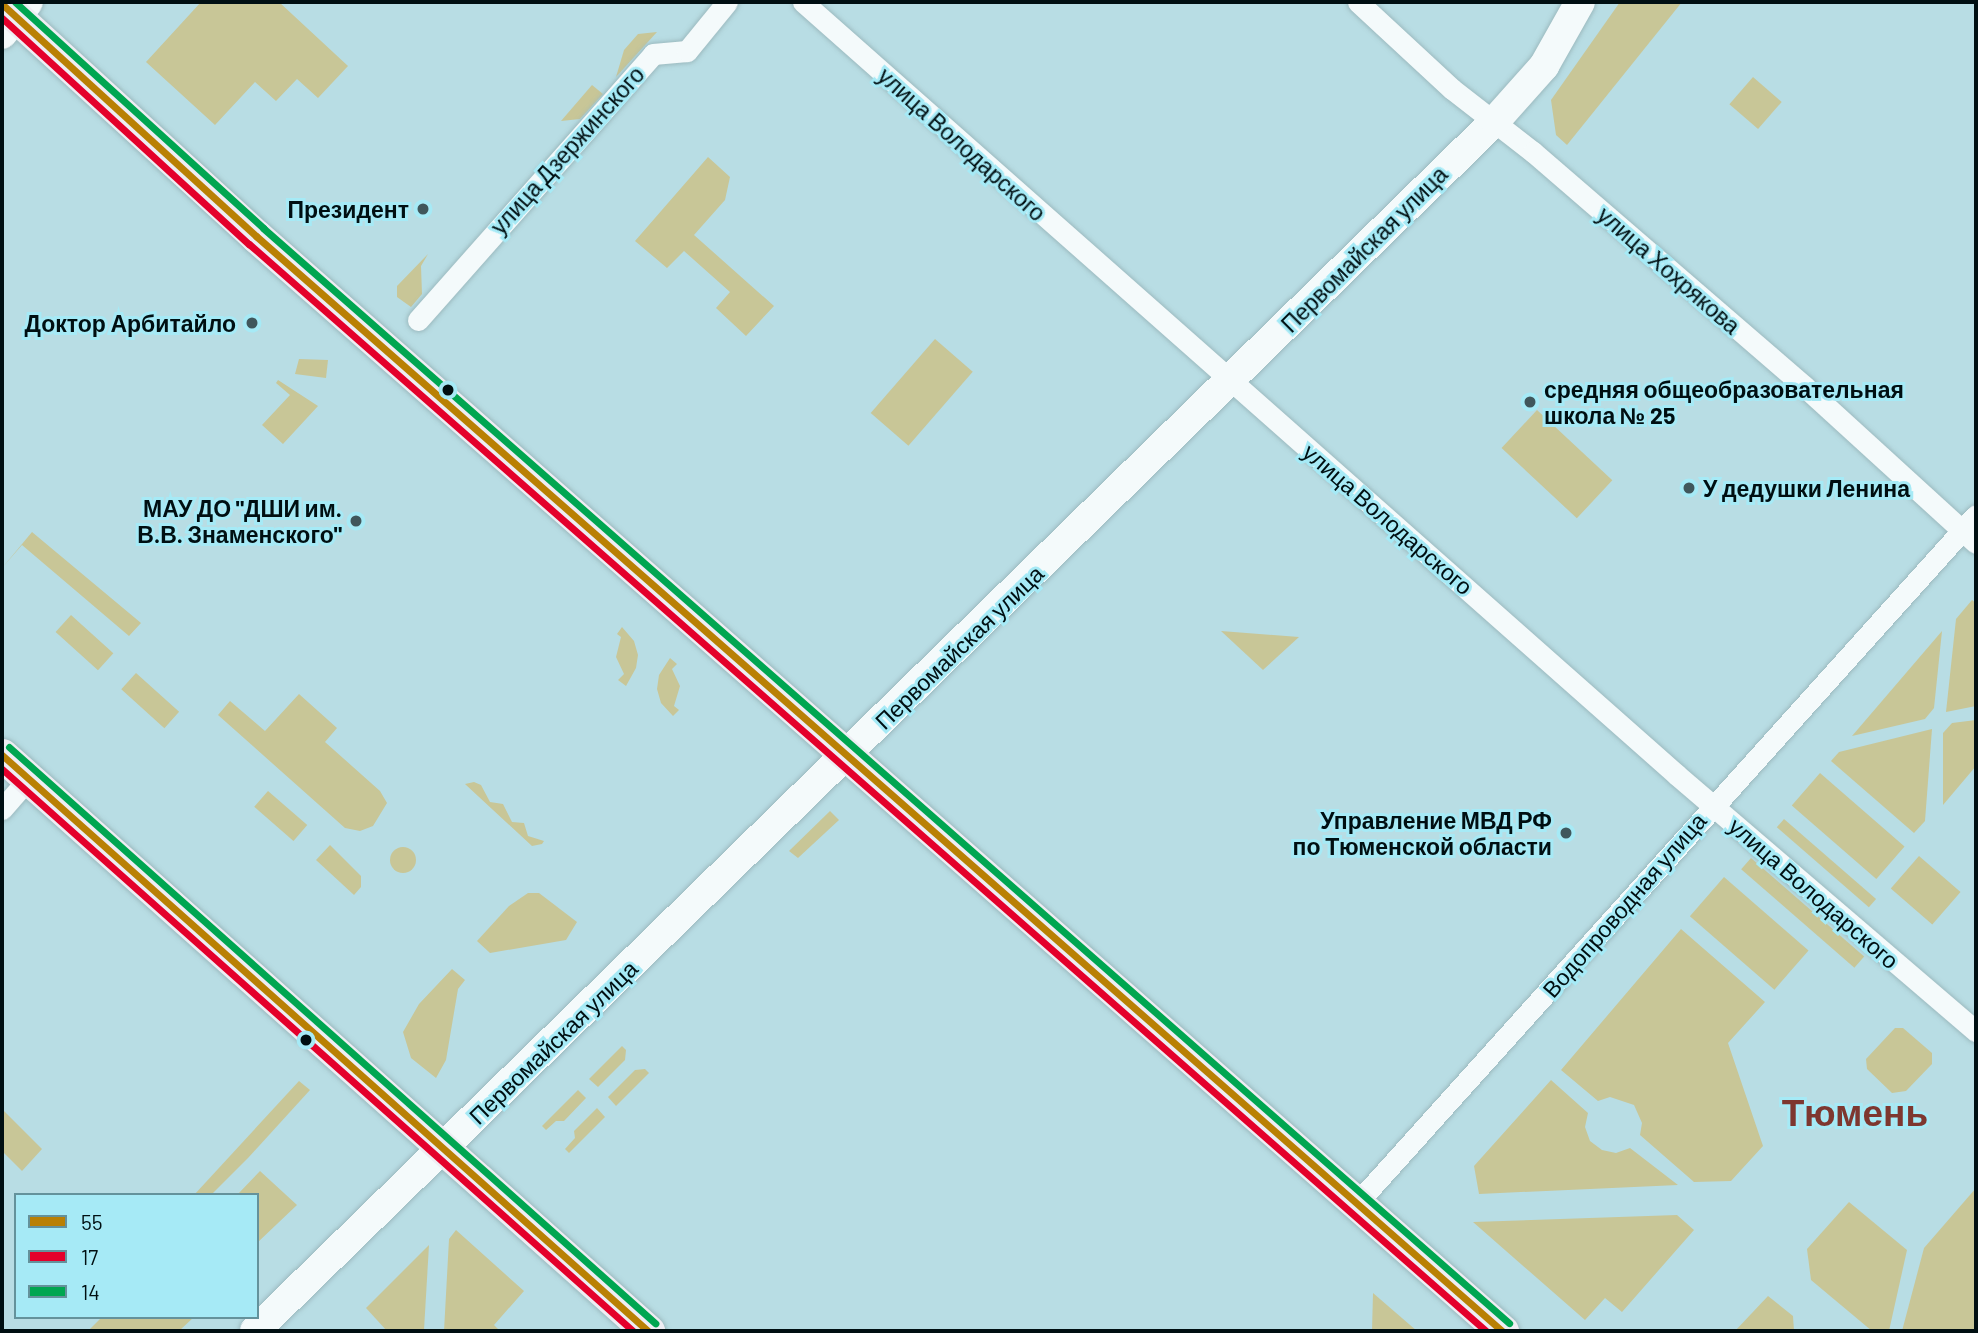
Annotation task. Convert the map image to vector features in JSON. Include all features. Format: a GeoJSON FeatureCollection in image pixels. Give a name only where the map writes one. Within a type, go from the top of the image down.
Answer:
{"type":"FeatureCollection","features":[{"type":"Feature","properties":{"kind":"main road"},"geometry":{"type":"LineString","coordinates":[[12,14],[256,236],[1502,1331]]}},
{"type":"Feature","properties":{"kind":"main road"},"geometry":{"type":"LineString","coordinates":[[2,755],[648,1331]]}},
{"type":"Feature","properties":{"kind":"street","name":"улица Дзержинского"},"geometry":{"type":"LineString","coordinates":[[418,320],[653,54],[687,51],[727,2]]}},
{"type":"Feature","properties":{"kind":"street","name":"улица Володарского"},"geometry":{"type":"LineString","coordinates":[[803,2],[1712,805],[1976,1031]]}},
{"type":"Feature","properties":{"kind":"street","name":"улица Хохрякова"},"geometry":{"type":"LineString","coordinates":[[1358,2],[1452,89],[1494,121],[1972,530]]}},
{"type":"Feature","properties":{"kind":"street","name":"Первомайская улица"},"geometry":{"type":"LineString","coordinates":[[256,1331],[1231,381],[1494,121],[1544,66],[1580,2]]}},
{"type":"Feature","properties":{"kind":"street","name":"Водопроводная улица"},"geometry":{"type":"LineString","coordinates":[[1357,1203],[1712,805],[1972,530]]}},
{"type":"Feature","properties":{"kind":"street"},"geometry":{"type":"LineString","coordinates":[[2,809],[28,779]]}},
{"type":"Feature","properties":{"kind":"shaded area"},"geometry":{"type":"Polygon","coordinates":[[[201,2],[279,2],[348,66],[318,98],[297,79],[276,101],[255,82],[215,125],[146,62],[201,2]]]}},
{"type":"Feature","properties":{"kind":"shaded area"},"geometry":{"type":"Polygon","coordinates":[[[1620,2],[1682,2],[1567,145],[1556,135],[1551,100],[1620,2]]]}},
{"type":"Feature","properties":{"kind":"shaded area"},"geometry":{"type":"Polygon","coordinates":[[[657,32],[616,77],[624,50],[638,34],[657,32]]]}},
{"type":"Feature","properties":{"kind":"shaded area"},"geometry":{"type":"Polygon","coordinates":[[[1753,77],[1782,102],[1758,129],[1729,104],[1753,77]]]}},
{"type":"Feature","properties":{"kind":"shaded area"},"geometry":{"type":"Polygon","coordinates":[[[592,85],[603,94],[580,119],[561,121],[592,85]]]}},
{"type":"Feature","properties":{"kind":"shaded area"},"geometry":{"type":"Polygon","coordinates":[[[708,157],[730,177],[725,200],[694,235],[774,306],[746,336],[716,308],[730,292],[684,251],[667,268],[635,241],[708,157]]]}},
{"type":"Feature","properties":{"kind":"shaded area"},"geometry":{"type":"Polygon","coordinates":[[[428,254],[421,266],[422,294],[411,307],[397,297],[397,286],[428,254]]]}},
{"type":"Feature","properties":{"kind":"shaded area"},"geometry":{"type":"Polygon","coordinates":[[[935,339],[973,372],[908,446],[871,413],[935,339]]]}},
{"type":"Feature","properties":{"kind":"shaded area"},"geometry":{"type":"Polygon","coordinates":[[[299,359],[328,360],[326,378],[295,374],[299,359]]]}},
{"type":"Feature","properties":{"kind":"shaded area"},"geometry":{"type":"Polygon","coordinates":[[[278,380],[318,406],[283,444],[262,425],[290,395],[276,383],[278,380]]]}},
{"type":"Feature","properties":{"kind":"shaded area"},"geometry":{"type":"Polygon","coordinates":[[[1537,410],[1612,480],[1577,518],[1502,448],[1537,410]]]}},
{"type":"Feature","properties":{"kind":"shaded area"},"geometry":{"type":"Polygon","coordinates":[[[32,532],[141,623],[129,636],[22,545],[2,568],[32,532]]]}},
{"type":"Feature","properties":{"kind":"shaded area"},"geometry":{"type":"Polygon","coordinates":[[[1972,600],[1976,603],[1976,706],[1946,712],[1956,619],[1972,600]]]}},
{"type":"Feature","properties":{"kind":"shaded area"},"geometry":{"type":"Polygon","coordinates":[[[71,615],[113,653],[98,670],[56,632],[71,615]]]}},
{"type":"Feature","properties":{"kind":"shaded area"},"geometry":{"type":"Polygon","coordinates":[[[622,627],[634,641],[638,655],[636,668],[626,686],[618,680],[624,674],[616,657],[621,637],[617,634],[622,627]]]}},
{"type":"Feature","properties":{"kind":"shaded area"},"geometry":{"type":"Polygon","coordinates":[[[1221,631],[1299,637],[1263,670],[1221,631]]]}},
{"type":"Feature","properties":{"kind":"shaded area"},"geometry":{"type":"Polygon","coordinates":[[[1942,631],[1934,708],[1925,719],[1852,736],[1942,631]]]}},
{"type":"Feature","properties":{"kind":"shaded area"},"geometry":{"type":"Polygon","coordinates":[[[670,658],[677,664],[672,669],[680,686],[674,706],[679,710],[673,716],[661,703],[657,689],[659,675],[670,658]]]}},
{"type":"Feature","properties":{"kind":"shaded area"},"geometry":{"type":"Polygon","coordinates":[[[136,673],[179,712],[164,728],[121,689],[136,673]]]}},
{"type":"Feature","properties":{"kind":"shaded area"},"geometry":{"type":"Polygon","coordinates":[[[299,694],[337,728],[325,742],[380,791],[387,803],[373,826],[360,831],[345,828],[218,715],[230,701],[265,731],[299,694]]]}},
{"type":"Feature","properties":{"kind":"shaded area"},"geometry":{"type":"Polygon","coordinates":[[[1976,720],[1976,766],[1943,805],[1943,733],[1952,723],[1976,720]]]}},
{"type":"Feature","properties":{"kind":"shaded area"},"geometry":{"type":"Polygon","coordinates":[[[1932,729],[1925,821],[1914,833],[1831,761],[1839,752],[1932,729]]]}},
{"type":"Feature","properties":{"kind":"shaded area"},"geometry":{"type":"Polygon","coordinates":[[[1820,773],[1905,846],[1876,879],[1792,805],[1820,773]]]}},
{"type":"Feature","properties":{"kind":"shaded area"},"geometry":{"type":"Polygon","coordinates":[[[474,782],[481,785],[490,802],[503,804],[512,822],[524,823],[528,836],[544,841],[542,844],[532,846],[465,784],[474,782]]]}},
{"type":"Feature","properties":{"kind":"shaded area"},"geometry":{"type":"Polygon","coordinates":[[[268,791],[307,825],[293,841],[254,807],[268,791]]]}},
{"type":"Feature","properties":{"kind":"shaded area"},"geometry":{"type":"Polygon","coordinates":[[[830,811],[839,820],[798,858],[789,851],[830,811]]]}},
{"type":"Feature","properties":{"kind":"shaded area"},"geometry":{"type":"Polygon","coordinates":[[[1784,819],[1876,899],[1869,907],[1777,827],[1784,819]]]}},
{"type":"Feature","properties":{"kind":"shaded area"},"geometry":{"type":"Polygon","coordinates":[[[330,845],[361,876],[361,887],[354,895],[316,860],[330,845]]]}},
{"type":"Feature","properties":{"kind":"shaded area"},"geometry":{"type":"Polygon","coordinates":[[[403,847],[412,851],[416,860],[412,869],[403,873],[394,869],[390,860],[394,851],[403,847]]]}},
{"type":"Feature","properties":{"kind":"shaded area"},"geometry":{"type":"Polygon","coordinates":[[[1919,856],[1961,892],[1932,925],[1891,888],[1919,856]]]}},
{"type":"Feature","properties":{"kind":"shaded area"},"geometry":{"type":"Polygon","coordinates":[[[1751,858],[1864,956],[1854,968],[1741,869],[1751,858]]]}},
{"type":"Feature","properties":{"kind":"shaded area"},"geometry":{"type":"Polygon","coordinates":[[[1724,877],[1809,950],[1774,990],[1690,916],[1724,877]]]}},
{"type":"Feature","properties":{"kind":"shaded area"},"geometry":{"type":"Polygon","coordinates":[[[528,893],[539,893],[577,922],[566,940],[490,953],[477,941],[509,906],[528,893]]]}},
{"type":"Feature","properties":{"kind":"shaded area"},"geometry":{"type":"Polygon","coordinates":[[[1681,929],[1765,1002],[1728,1043],[1763,1146],[1731,1181],[1694,1182],[1640,1135],[1642,1123],[1634,1105],[1610,1097],[1598,1101],[1561,1070],[1681,929]]]}},
{"type":"Feature","properties":{"kind":"shaded area"},"geometry":{"type":"Polygon","coordinates":[[[452,969],[465,980],[458,989],[446,1060],[436,1078],[411,1058],[403,1032],[419,1004],[452,969]]]}},
{"type":"Feature","properties":{"kind":"shaded area"},"geometry":{"type":"Polygon","coordinates":[[[1895,1028],[1903,1028],[1932,1053],[1932,1064],[1906,1091],[1892,1093],[1867,1069],[1866,1059],[1895,1028]]]}},
{"type":"Feature","properties":{"kind":"shaded area"},"geometry":{"type":"Polygon","coordinates":[[[622,1046],[626,1050],[625,1060],[598,1087],[589,1079],[622,1046]]]}},
{"type":"Feature","properties":{"kind":"shaded area"},"geometry":{"type":"Polygon","coordinates":[[[645,1069],[649,1073],[616,1106],[608,1097],[635,1070],[645,1069]]]}},
{"type":"Feature","properties":{"kind":"shaded area"},"geometry":{"type":"Polygon","coordinates":[[[1551,1080],[1588,1113],[1585,1127],[1590,1141],[1602,1150],[1616,1153],[1630,1148],[1678,1185],[1479,1194],[1474,1166],[1551,1080]]]}},
{"type":"Feature","properties":{"kind":"shaded area"},"geometry":{"type":"Polygon","coordinates":[[[299,1081],[310,1090],[213,1193],[196,1193],[299,1081]]]}},
{"type":"Feature","properties":{"kind":"shaded area"},"geometry":{"type":"Polygon","coordinates":[[[578,1090],[586,1098],[564,1121],[556,1121],[546,1130],[542,1126],[578,1090]]]}},
{"type":"Feature","properties":{"kind":"shaded area"},"geometry":{"type":"Polygon","coordinates":[[[597,1108],[605,1117],[569,1153],[565,1149],[575,1138],[574,1131],[597,1108]]]}},
{"type":"Feature","properties":{"kind":"shaded area"},"geometry":{"type":"Polygon","coordinates":[[[2,1109],[42,1149],[22,1171],[2,1151],[2,1109]]]}},
{"type":"Feature","properties":{"kind":"shaded area"},"geometry":{"type":"Polygon","coordinates":[[[260,1171],[297,1205],[259,1241],[259,1193],[239,1193],[260,1171]]]}},
{"type":"Feature","properties":{"kind":"shaded area"},"geometry":{"type":"Polygon","coordinates":[[[1976,1188],[1976,1331],[1902,1331],[1924,1248],[1976,1188]]]}},
{"type":"Feature","properties":{"kind":"shaded area"},"geometry":{"type":"Polygon","coordinates":[[[1849,1202],[1907,1250],[1889,1331],[1872,1331],[1811,1280],[1807,1249],[1849,1202]]]}},
{"type":"Feature","properties":{"kind":"shaded area"},"geometry":{"type":"Polygon","coordinates":[[[1677,1215],[1694,1230],[1622,1312],[1605,1298],[1585,1320],[1473,1222],[1677,1215]]]}},
{"type":"Feature","properties":{"kind":"shaded area"},"geometry":{"type":"Polygon","coordinates":[[[456,1230],[524,1291],[494,1325],[500,1331],[444,1331],[449,1239],[456,1230]]]}},
{"type":"Feature","properties":{"kind":"shaded area"},"geometry":{"type":"Polygon","coordinates":[[[429,1245],[424,1330],[387,1331],[366,1308],[429,1245]]]}},
{"type":"Feature","properties":{"kind":"shaded area"},"geometry":{"type":"Polygon","coordinates":[[[1373,1293],[1417,1331],[1372,1331],[1373,1293]]]}},
{"type":"Feature","properties":{"kind":"shaded area"},"geometry":{"type":"Polygon","coordinates":[[[1768,1296],[1793,1316],[1794,1331],[1735,1331],[1768,1296]]]}},
{"type":"Feature","properties":{"kind":"shaded area"},"geometry":{"type":"Polygon","coordinates":[[[100,1319],[192,1319],[179,1331],[88,1331],[100,1319]]]}},
{"type":"Feature","properties":{"kind":"transit line","name":"14"},"geometry":{"type":"LineString","coordinates":[[15,2],[263,228],[1509,1323]]}},
{"type":"Feature","properties":{"kind":"transit line","name":"55"},"geometry":{"type":"LineString","coordinates":[[2,4],[256,236],[1502,1331]]}},
{"type":"Feature","properties":{"kind":"transit line","name":"17"},"geometry":{"type":"LineString","coordinates":[[2,18],[249,244],[1486,1331]]}},
{"type":"Feature","properties":{"kind":"transit line","name":"14"},"geometry":{"type":"LineString","coordinates":[[9,747],[655,1323]]}},
{"type":"Feature","properties":{"kind":"transit line","name":"55"},"geometry":{"type":"LineString","coordinates":[[2,755],[648,1331]]}},
{"type":"Feature","properties":{"kind":"transit line","name":"17"},"geometry":{"type":"LineString","coordinates":[[2,769],[633,1331]]}},
{"type":"Feature","properties":{"kind":"place","name":"Президент"},"geometry":{"type":"Point","coordinates":[423,209]}},
{"type":"Feature","properties":{"kind":"place","name":"Доктор Арбитайло"},"geometry":{"type":"Point","coordinates":[252,323]}},
{"type":"Feature","properties":{"kind":"place","name":"средняя общеобразовательная школа № 25"},"geometry":{"type":"Point","coordinates":[1530,402]}},
{"type":"Feature","properties":{"kind":"place","name":"У дедушки Ленина"},"geometry":{"type":"Point","coordinates":[1689,488]}},
{"type":"Feature","properties":{"kind":"place","name":"МАУ ДО \"ДШИ им. В.В. Знаменского\""},"geometry":{"type":"Point","coordinates":[356,521]}},
{"type":"Feature","properties":{"kind":"place","name":"Управление МВД РФ по Тюменской области"},"geometry":{"type":"Point","coordinates":[1566,833]}},
{"type":"Feature","properties":{"kind":"district","name":"Тюмень"},"geometry":{"type":"Point","coordinates":[1855,1111]}}]}
